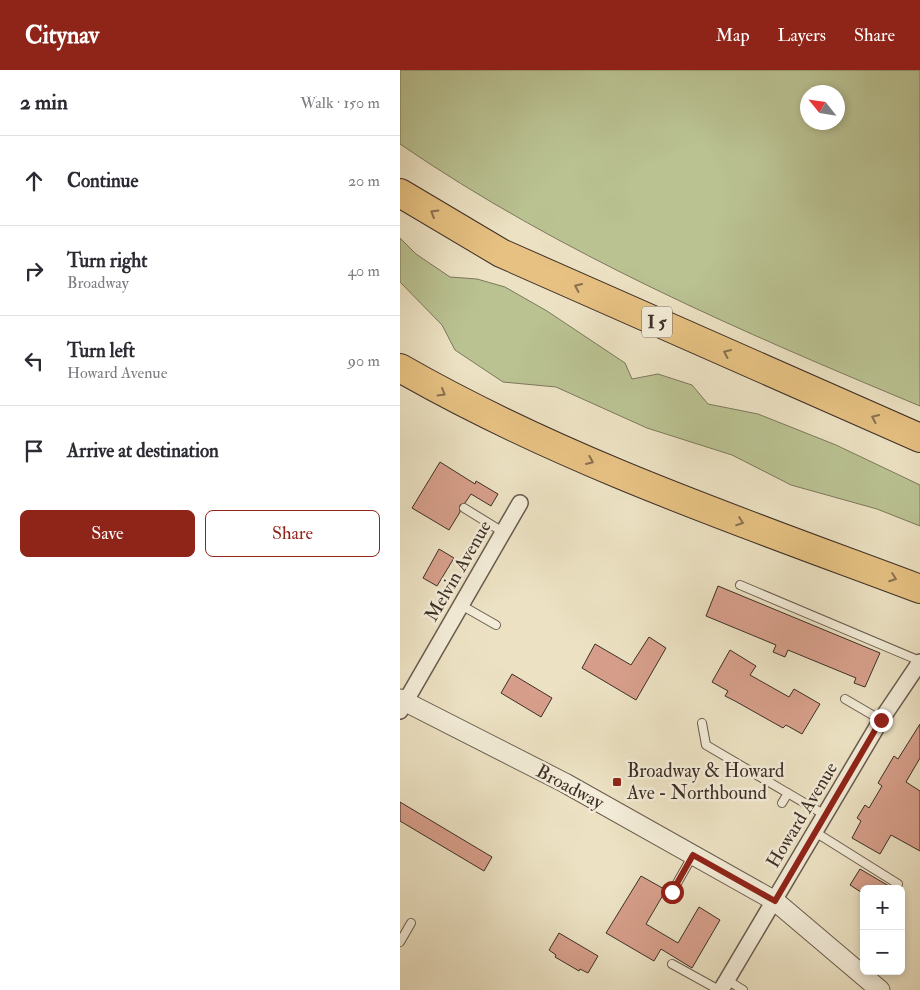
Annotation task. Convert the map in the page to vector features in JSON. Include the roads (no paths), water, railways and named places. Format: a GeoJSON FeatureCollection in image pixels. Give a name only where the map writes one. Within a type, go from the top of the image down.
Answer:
{"type":"FeatureCollection","features":[{"type":"Feature","properties":{"kind":"highway","name":"I 5"},"geometry":{"type":"LineString","coordinates":[[400,193],[501,253],[920,438]]}},
{"type":"Feature","properties":{"kind":"highway"},"geometry":{"type":"LineString","coordinates":[[400,368],[463,404],[532,437],[674,497],[920,589]]}},
{"type":"Feature","properties":{"kind":"street","name":"Melvin Avenue"},"geometry":{"type":"LineString","coordinates":[[402,704],[520,503]]}},
{"type":"Feature","properties":{"kind":"street","name":"Howard Avenue"},"geometry":{"type":"LineString","coordinates":[[723,987],[881,720],[920,662]]}},
{"type":"Feature","properties":{"kind":"street","name":"Broadway"},"geometry":{"type":"LineString","coordinates":[[402,704],[565,783],[775,901],[880,990]]}},
{"type":"Feature","properties":{"kind":"lane"},"geometry":{"type":"LineString","coordinates":[[464,508],[503,532]]}},
{"type":"Feature","properties":{"kind":"lane"},"geometry":{"type":"LineString","coordinates":[[740,585],[920,662]]}},
{"type":"Feature","properties":{"kind":"lane"},"geometry":{"type":"LineString","coordinates":[[461,605],[496,625]]}},
{"type":"Feature","properties":{"kind":"lane"},"geometry":{"type":"LineString","coordinates":[[845,699],[881,720]]}},
{"type":"Feature","properties":{"kind":"lane"},"geometry":{"type":"LineString","coordinates":[[702,724],[706,745],[825,815]]}},
{"type":"Feature","properties":{"kind":"lane"},"geometry":{"type":"LineString","coordinates":[[782,803],[788,793]]}},
{"type":"Feature","properties":{"kind":"lane"},"geometry":{"type":"LineString","coordinates":[[815,832],[898,884]]}},
{"type":"Feature","properties":{"kind":"lane"},"geometry":{"type":"LineString","coordinates":[[672,892],[693,855]]}},
{"type":"Feature","properties":{"kind":"lane"},"geometry":{"type":"LineString","coordinates":[[400,942],[411,923]]}},
{"type":"Feature","properties":{"kind":"lane"},"geometry":{"type":"LineString","coordinates":[[672,964],[723,987],[744,990]]}},
{"type":"Feature","properties":{"kind":"place","name":"Broadway & Howard Ave - Northbound"},"geometry":{"type":"Point","coordinates":[617,782]}}]}
